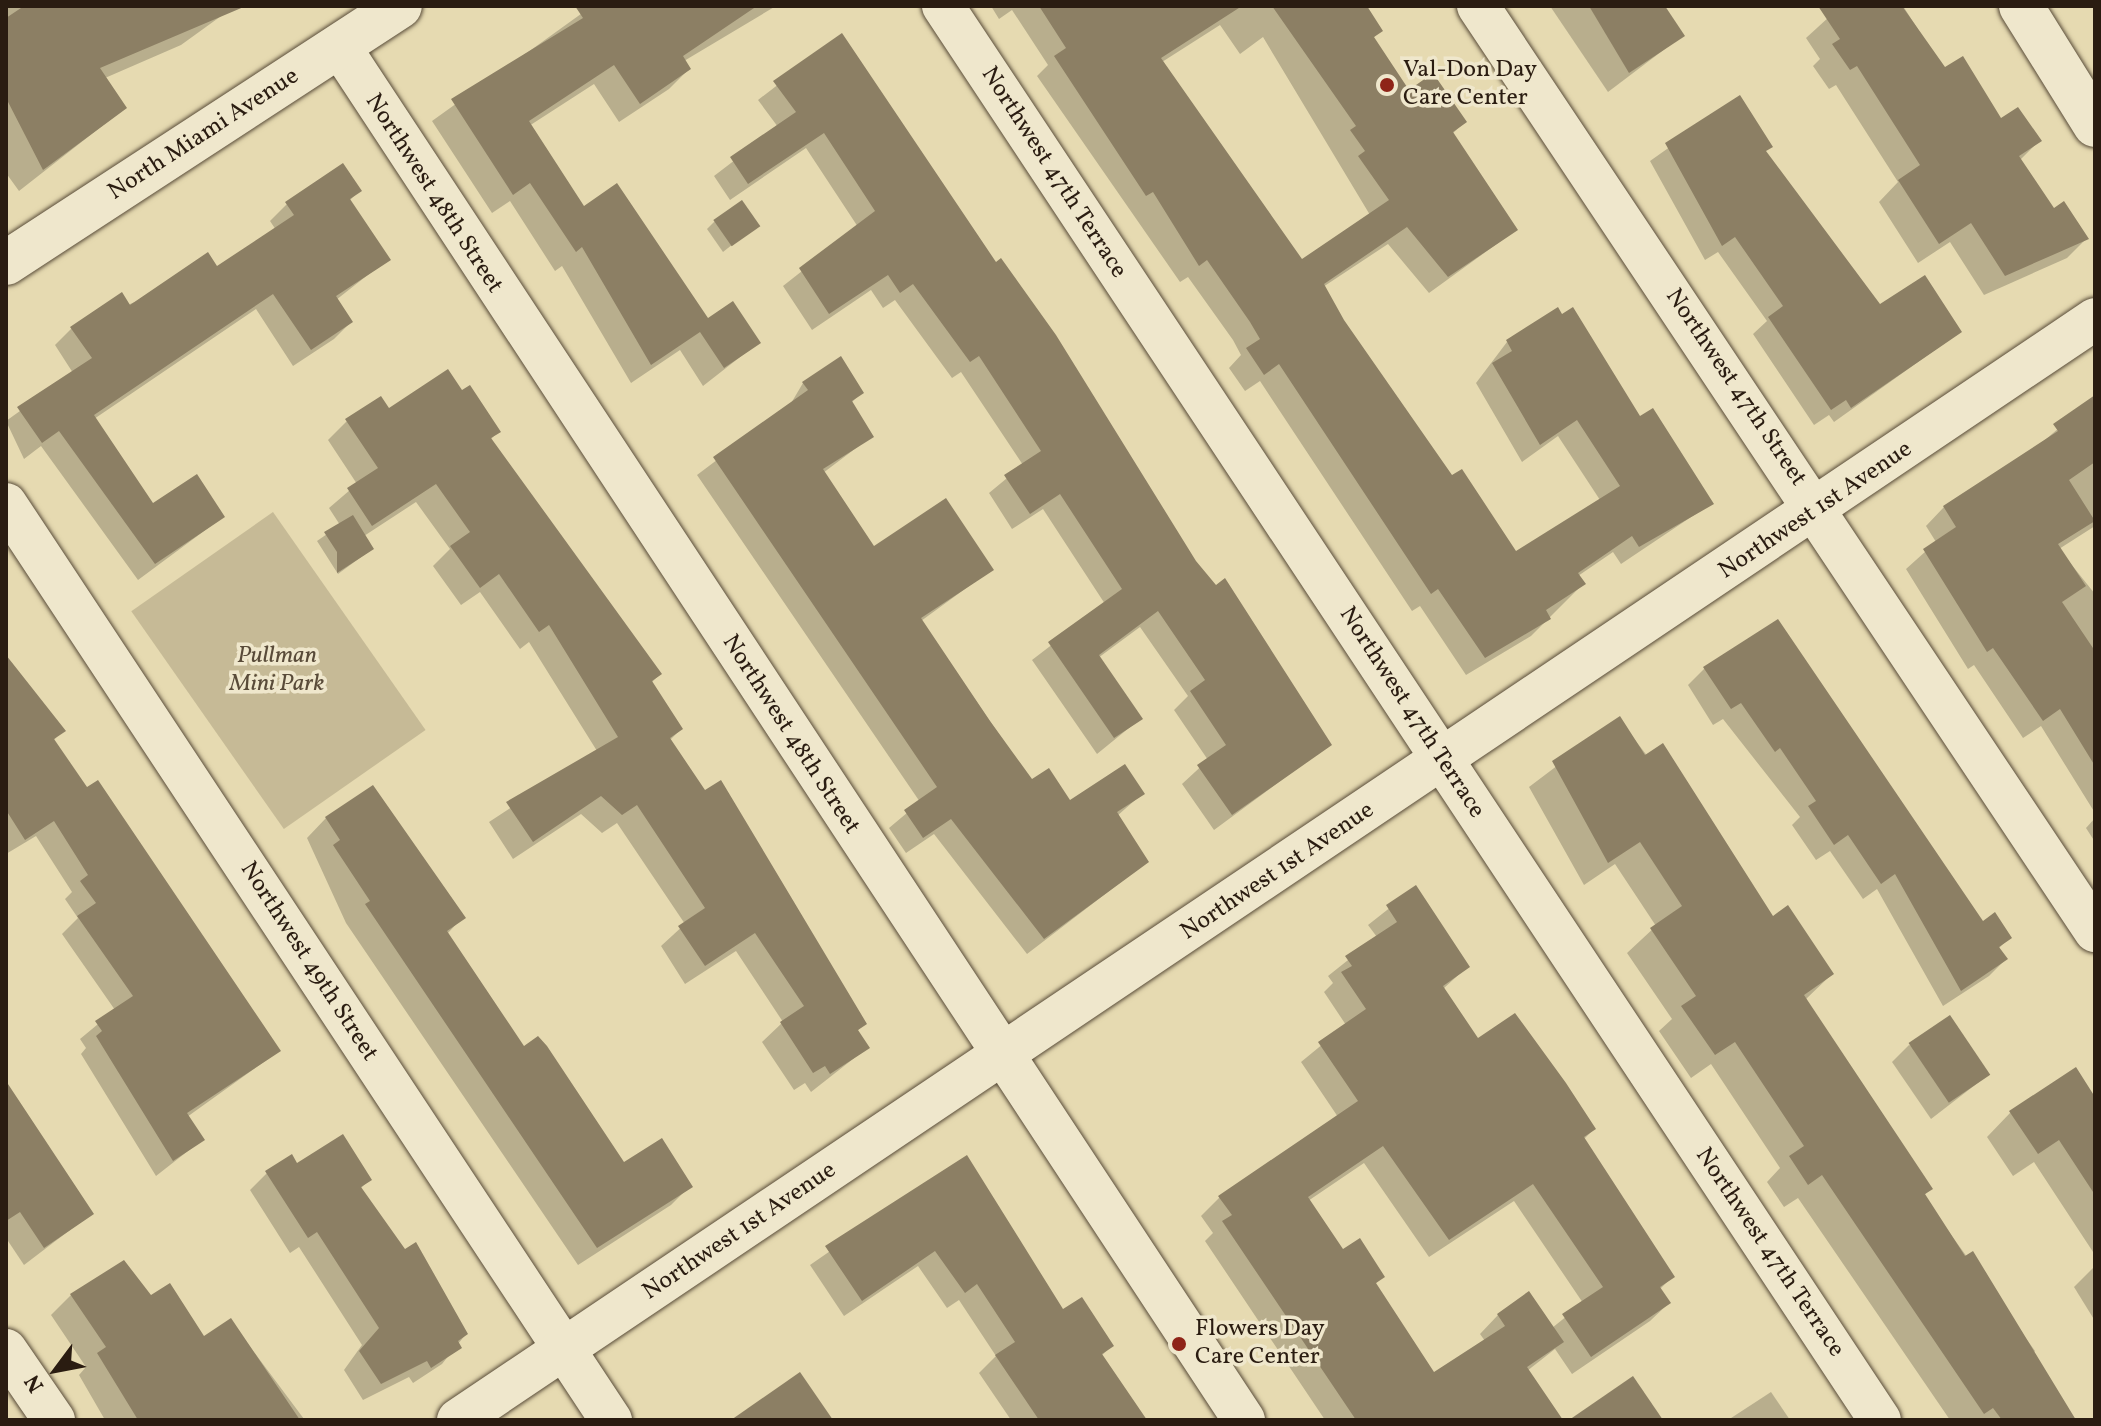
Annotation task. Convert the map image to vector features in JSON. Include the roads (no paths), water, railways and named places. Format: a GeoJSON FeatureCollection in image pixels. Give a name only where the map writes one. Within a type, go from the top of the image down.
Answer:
{"type":"FeatureCollection","features":[{"type":"Feature","properties":{"kind":"main road"},"geometry":{"type":"LineString","coordinates":[[2021,6],[2095,125]]}},
{"type":"Feature","properties":{"kind":"main road","name":"North Miami Avenue"},"geometry":{"type":"LineString","coordinates":[[6,263],[368,21]]}},
{"type":"Feature","properties":{"kind":"street","name":"Northwest 47th Terrace"},"geometry":{"type":"LineString","coordinates":[[943,6],[1880,1420]]}},
{"type":"Feature","properties":{"kind":"street","name":"Northwest 47th Street"},"geometry":{"type":"LineString","coordinates":[[1478,6],[2095,931]]}},
{"type":"Feature","properties":{"kind":"street","name":"Northwest 48th Street"},"geometry":{"type":"LineString","coordinates":[[368,21],[1002,1057],[1244,1420]]}},
{"type":"Feature","properties":{"kind":"street","name":"Northwest 1st Avenue"},"geometry":{"type":"LineString","coordinates":[[458,1420],[1817,511],[2095,319]]}},
{"type":"Feature","properties":{"kind":"street","name":"Northwest 49th Street"},"geometry":{"type":"LineString","coordinates":[[6,504],[611,1420]]}},
{"type":"Feature","properties":{"kind":"street"},"geometry":{"type":"LineString","coordinates":[[6,1350],[54,1420]]}},
{"type":"Feature","properties":{"kind":"place","name":"Val-Don Day Care Center"},"geometry":{"type":"Point","coordinates":[1387,85]}},
{"type":"Feature","properties":{"kind":"place","name":"Flowers Day Care Center"},"geometry":{"type":"Point","coordinates":[1179,1344]}},
{"type":"Feature","properties":{"kind":"park label","name":"Pullman Mini Park"},"geometry":{"type":"Point","coordinates":[277,671]}}]}
